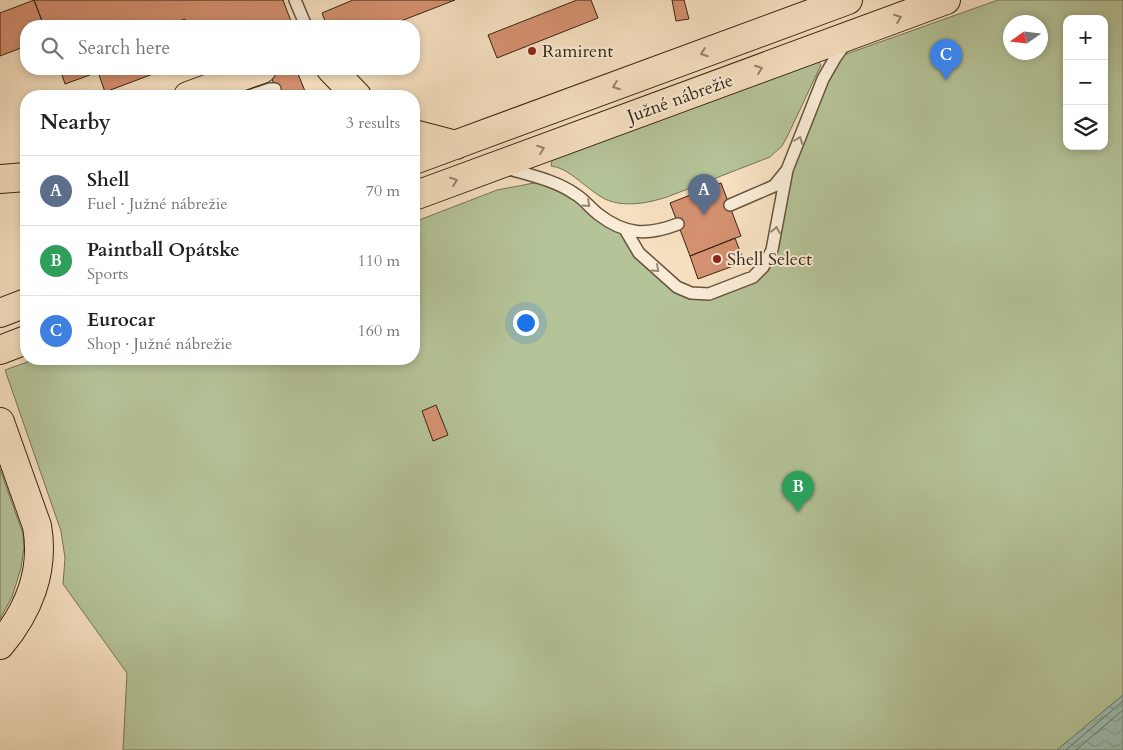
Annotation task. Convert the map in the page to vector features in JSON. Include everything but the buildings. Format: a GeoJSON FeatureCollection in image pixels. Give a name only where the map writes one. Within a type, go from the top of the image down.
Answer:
{"type":"FeatureCollection","features":[{"type":"Feature","properties":{"kind":"highway","name":"Južné nábrežie"},"geometry":{"type":"LineString","coordinates":[[420,158],[848,0]]}},
{"type":"Feature","properties":{"kind":"highway","name":"Južné nábrežie"},"geometry":{"type":"LineString","coordinates":[[420,194],[946,0]]}},
{"type":"Feature","properties":{"kind":"highway"},"geometry":{"type":"LineString","coordinates":[[337,75],[351,90]]}},
{"type":"Feature","properties":{"kind":"highway"},"geometry":{"type":"LineString","coordinates":[[217,90],[269,79]]}},
{"type":"Feature","properties":{"kind":"highway"},"geometry":{"type":"LineString","coordinates":[[420,136],[456,145]]}},
{"type":"Feature","properties":{"kind":"highway"},"geometry":{"type":"LineString","coordinates":[[0,179],[20,177]]}},
{"type":"Feature","properties":{"kind":"highway"},"geometry":{"type":"LineString","coordinates":[[0,313],[20,305]]}},
{"type":"Feature","properties":{"kind":"highway"},"geometry":{"type":"LineString","coordinates":[[0,350],[20,342]]}},
{"type":"Feature","properties":{"kind":"highway"},"geometry":{"type":"LineString","coordinates":[[0,422],[37,526],[40,541],[40,558],[29,601],[20,618],[0,646]]}},
{"type":"Feature","properties":{"kind":"lane"},"geometry":{"type":"LineString","coordinates":[[294,0],[303,20]]}},
{"type":"Feature","properties":{"kind":"lane"},"geometry":{"type":"LineString","coordinates":[[626,231],[639,253],[677,287],[691,293],[709,294],[753,277],[763,267],[772,250],[787,170],[823,79],[835,58],[852,35]]}},
{"type":"Feature","properties":{"kind":"lane"},"geometry":{"type":"LineString","coordinates":[[267,90],[270,89],[269,79]]}},
{"type":"Feature","properties":{"kind":"lane"},"geometry":{"type":"LineString","coordinates":[[495,165],[550,180],[575,194],[599,215],[626,231],[646,233],[664,230],[678,224]]}},
{"type":"Feature","properties":{"kind":"lane"},"geometry":{"type":"LineString","coordinates":[[730,205],[774,186],[787,170]]}},
{"type":"Feature","properties":{"kind":"green space"},"geometry":{"type":"Polygon","coordinates":[[[998,0],[1123,0],[1123,695],[1057,750],[123,750],[127,673],[63,584],[65,558],[61,531],[5,370],[20,365],[420,365],[420,220],[497,190],[550,180],[626,231],[677,287],[709,294],[763,267],[787,170],[835,58],[998,0]]]}},
{"type":"Feature","properties":{"kind":"green space"},"geometry":{"type":"Polygon","coordinates":[[[817,60],[821,65],[788,135],[782,146],[770,157],[667,197],[636,204],[612,202],[605,199],[568,172],[551,166],[552,160],[817,60]]]}},
{"type":"Feature","properties":{"kind":"green space"},"geometry":{"type":"Polygon","coordinates":[[[0,469],[23,534],[24,547],[21,568],[12,597],[0,619],[0,469]]]}},
{"type":"Feature","properties":{"kind":"water"},"geometry":{"type":"Polygon","coordinates":[[[1123,695],[1123,750],[1057,750],[1123,695]]]}},
{"type":"Feature","properties":{"kind":"place","name":"Ramirent"},"geometry":{"type":"Point","coordinates":[532,51]}},
{"type":"Feature","properties":{"kind":"place","name":"Eurocar"},"geometry":{"type":"Point","coordinates":[946,80]}},
{"type":"Feature","properties":{"kind":"place","name":"Shell"},"geometry":{"type":"Point","coordinates":[704,215]}},
{"type":"Feature","properties":{"kind":"place","name":"Shell Select"},"geometry":{"type":"Point","coordinates":[717,259]}},
{"type":"Feature","properties":{"kind":"place","name":"Paintball Opátske"},"geometry":{"type":"Point","coordinates":[798,512]}}]}
